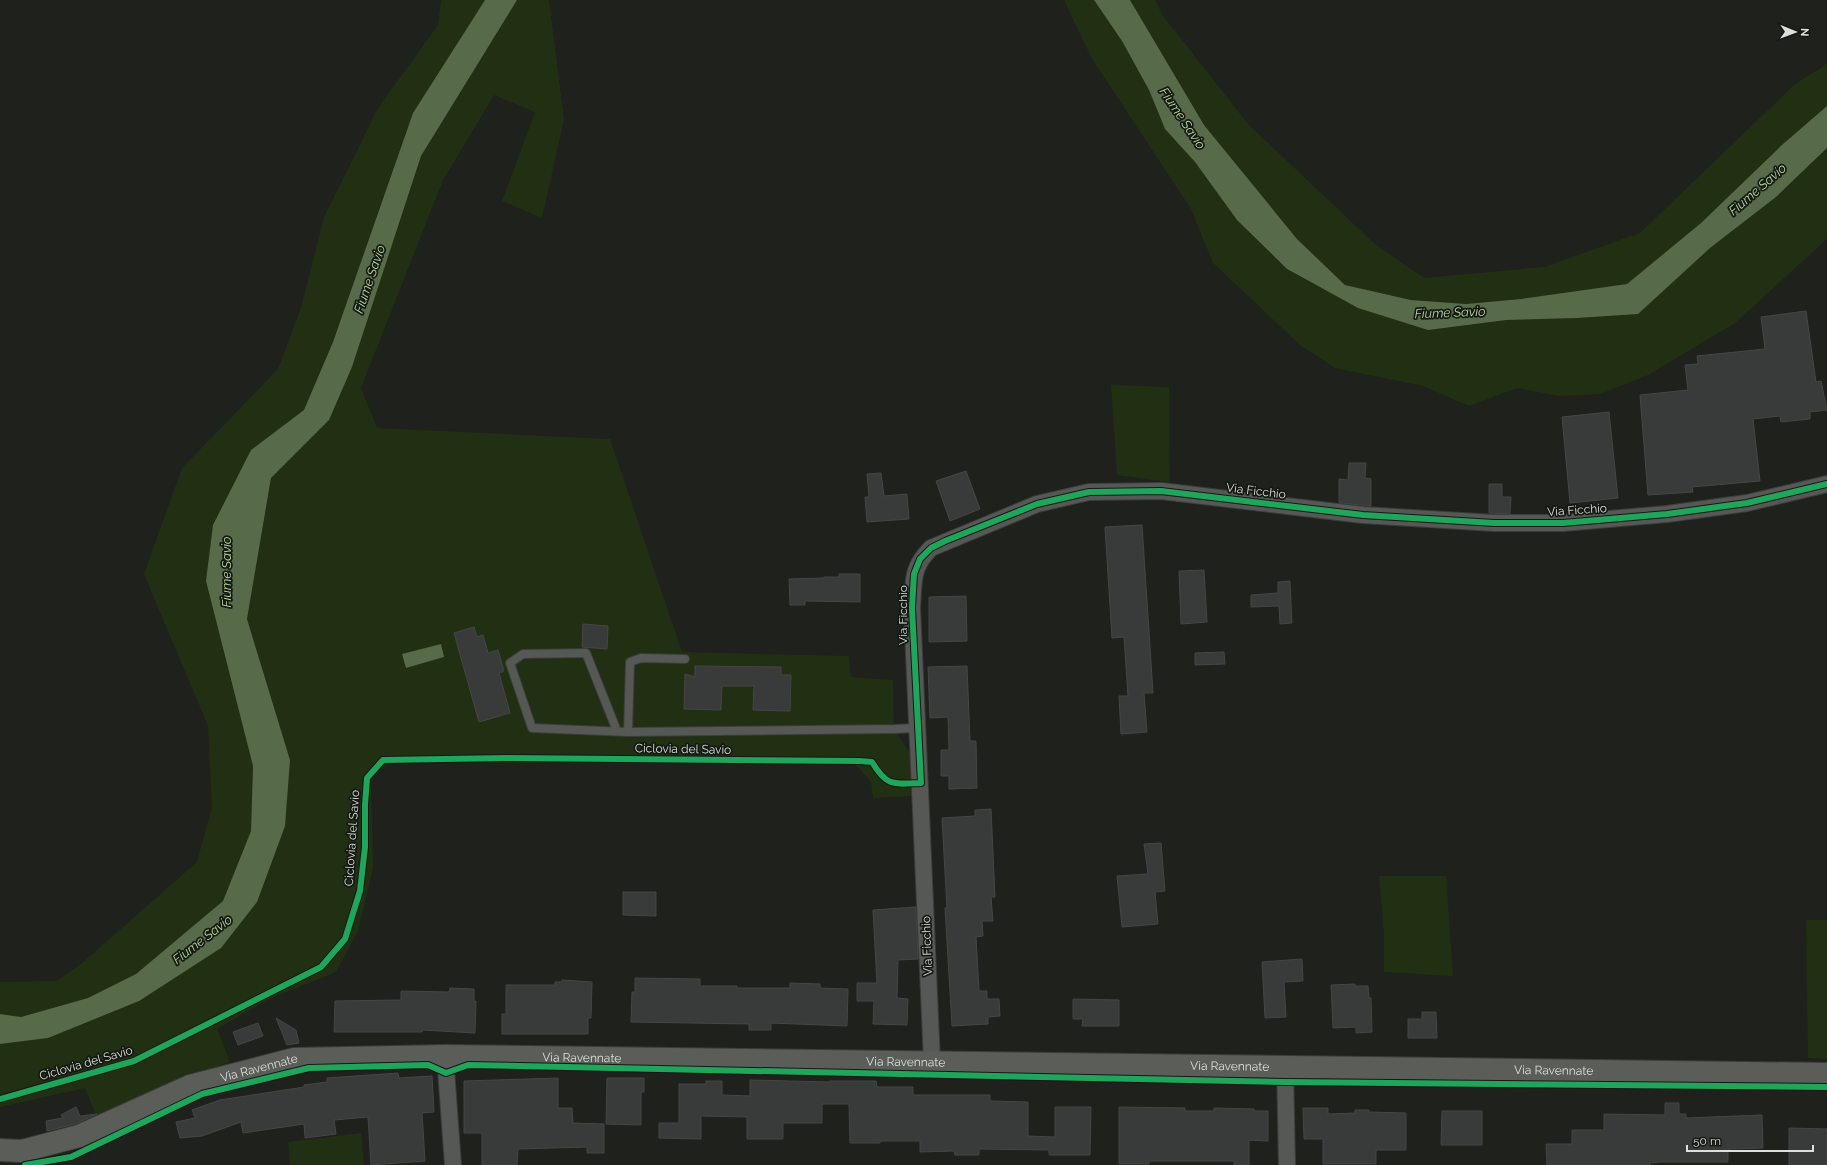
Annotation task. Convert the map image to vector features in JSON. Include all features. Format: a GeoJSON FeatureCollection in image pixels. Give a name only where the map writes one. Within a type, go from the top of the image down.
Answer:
{"type":"FeatureCollection","features":[{"type":"Feature","properties":{"kind":"main road","name":"Via Ravennate"},"geometry":{"type":"LineString","coordinates":[[0,1150],[22,1151],[79,1136],[190,1086],[294,1059],[445,1056],[1827,1074]]}},
{"type":"Feature","properties":{"kind":"street","name":"Via Ficchio"},"geometry":{"type":"LineString","coordinates":[[932,1062],[912,608],[914,574],[920,559],[931,548],[1037,504],[1089,492],[1161,491],[1363,516],[1494,523],[1563,523],[1667,514],[1747,503],[1827,484]]}},
{"type":"Feature","properties":{"kind":"street"},"geometry":{"type":"LineString","coordinates":[[445,1056],[453,1165]]}},
{"type":"Feature","properties":{"kind":"street"},"geometry":{"type":"LineString","coordinates":[[1285,1066],[1287,1165]]}},
{"type":"Feature","properties":{"kind":"lane"},"geometry":{"type":"LineString","coordinates":[[617,731],[586,653],[523,654],[510,663],[532,728],[628,732],[894,730],[918,728]]}},
{"type":"Feature","properties":{"kind":"lane"},"geometry":{"type":"LineString","coordinates":[[628,732],[630,662],[641,658],[685,659]]}},
{"type":"Feature","properties":{"kind":"shaded area"},"geometry":{"type":"Polygon","coordinates":[[[441,0],[485,0],[413,113],[333,342],[304,410],[251,450],[206,581],[253,766],[251,831],[223,901],[136,974],[88,998],[21,1017],[0,1014],[0,982],[57,981],[82,963],[197,862],[212,807],[208,726],[144,574],[182,468],[278,369],[301,308],[324,217],[378,108],[438,25],[441,0]]]}},
{"type":"Feature","properties":{"kind":"shaded area"},"geometry":{"type":"Polygon","coordinates":[[[517,0],[549,0],[564,119],[542,218],[502,201],[535,112],[494,95],[443,180],[361,388],[377,428],[610,439],[682,652],[849,656],[851,677],[893,680],[894,729],[910,753],[912,796],[873,798],[871,782],[856,765],[389,762],[371,779],[373,868],[358,931],[336,972],[269,999],[217,1029],[230,1062],[97,1117],[85,1088],[0,1107],[0,1044],[48,1038],[221,948],[290,760],[247,619],[271,478],[329,420],[352,367],[421,156],[517,0]]]}},
{"type":"Feature","properties":{"kind":"shaded area"},"geometry":{"type":"Polygon","coordinates":[[[1064,0],[1094,0],[1122,41],[1149,90],[1165,129],[1195,162],[1237,220],[1286,269],[1358,308],[1506,320],[1577,318],[1710,248],[1776,197],[1827,148],[1827,239],[1735,323],[1648,375],[1600,394],[1559,396],[1517,388],[1469,406],[1423,386],[1335,368],[1300,345],[1213,263],[1191,209],[1092,59],[1064,0]]]}},
{"type":"Feature","properties":{"kind":"shaded area"},"geometry":{"type":"Polygon","coordinates":[[[1130,0],[1155,0],[1163,16],[1249,125],[1376,245],[1424,278],[1544,267],[1640,233],[1795,84],[1827,64],[1827,106],[1783,144],[1701,223],[1627,284],[1521,299],[1466,304],[1411,300],[1345,285],[1297,239],[1204,125],[1130,0]]]}},
{"type":"Feature","properties":{"kind":"shaded area"},"geometry":{"type":"Polygon","coordinates":[[[1111,385],[1169,387],[1170,482],[1117,475],[1111,385]]]}},
{"type":"Feature","properties":{"kind":"shaded area"},"geometry":{"type":"Polygon","coordinates":[[[1379,876],[1446,876],[1453,976],[1384,972],[1384,934],[1379,876]]]}},
{"type":"Feature","properties":{"kind":"shaded area"},"geometry":{"type":"Polygon","coordinates":[[[1806,920],[1827,920],[1827,1059],[1808,1058],[1806,920]]]}},
{"type":"Feature","properties":{"kind":"shaded area"},"geometry":{"type":"Polygon","coordinates":[[[361,1133],[364,1165],[290,1165],[288,1142],[361,1133]]]}},
{"type":"Feature","properties":{"kind":"water","name":"Fiume Savio"},"geometry":{"type":"Polygon","coordinates":[[[485,0],[517,0],[421,156],[352,367],[329,420],[271,478],[247,619],[290,760],[285,826],[257,902],[221,948],[139,1001],[48,1038],[0,1044],[0,1014],[21,1017],[88,998],[136,974],[223,901],[251,831],[253,766],[206,581],[213,525],[251,450],[304,410],[333,342],[413,113],[485,0]]]}},
{"type":"Feature","properties":{"kind":"water","name":"Fiume Savio"},"geometry":{"type":"Polygon","coordinates":[[[1094,0],[1130,0],[1204,125],[1297,239],[1345,285],[1411,300],[1466,304],[1521,299],[1627,284],[1701,223],[1783,144],[1827,106],[1827,148],[1776,197],[1710,248],[1638,314],[1577,318],[1506,320],[1428,330],[1358,308],[1287,269],[1237,220],[1195,162],[1165,129],[1149,90],[1122,41],[1094,0]]]}},
{"type":"Feature","properties":{"kind":"water"},"geometry":{"type":"Polygon","coordinates":[[[441,644],[444,657],[406,668],[402,654],[441,644]]]}},
{"type":"Feature","properties":{"kind":"building"},"geometry":{"type":"Polygon","coordinates":[[[1806,311],[1816,382],[1821,381],[1827,410],[1810,412],[1810,419],[1781,422],[1780,416],[1753,419],[1760,481],[1692,487],[1693,492],[1648,495],[1640,395],[1688,390],[1685,365],[1698,364],[1697,356],[1765,349],[1761,317],[1806,311]]]}},
{"type":"Feature","properties":{"kind":"building"},"geometry":{"type":"Polygon","coordinates":[[[1609,412],[1618,498],[1570,503],[1562,417],[1609,412]]]}},
{"type":"Feature","properties":{"kind":"building"},"geometry":{"type":"Polygon","coordinates":[[[1349,463],[1366,463],[1365,478],[1371,479],[1371,506],[1339,503],[1339,479],[1348,480],[1349,463]]]}},
{"type":"Feature","properties":{"kind":"building"},"geometry":{"type":"Polygon","coordinates":[[[966,471],[980,509],[950,521],[936,481],[966,471]]]}},
{"type":"Feature","properties":{"kind":"building"},"geometry":{"type":"Polygon","coordinates":[[[881,473],[884,496],[907,494],[909,519],[867,522],[865,497],[869,497],[867,474],[881,473]]]}},
{"type":"Feature","properties":{"kind":"building"},"geometry":{"type":"Polygon","coordinates":[[[1489,484],[1502,484],[1502,497],[1511,497],[1510,514],[1489,513],[1489,484]]]}},
{"type":"Feature","properties":{"kind":"building"},"geometry":{"type":"Polygon","coordinates":[[[1142,525],[1153,693],[1144,693],[1147,732],[1121,734],[1119,696],[1128,696],[1124,637],[1112,638],[1105,527],[1142,525]]]}},
{"type":"Feature","properties":{"kind":"building"},"geometry":{"type":"Polygon","coordinates":[[[1204,570],[1207,622],[1181,624],[1179,571],[1204,570]]]}},
{"type":"Feature","properties":{"kind":"building"},"geometry":{"type":"Polygon","coordinates":[[[839,574],[860,574],[860,602],[805,601],[805,605],[790,605],[789,579],[839,577],[839,574]]]}},
{"type":"Feature","properties":{"kind":"building"},"geometry":{"type":"Polygon","coordinates":[[[1290,581],[1292,623],[1280,624],[1279,606],[1251,607],[1251,595],[1278,593],[1278,582],[1290,581]]]}},
{"type":"Feature","properties":{"kind":"building"},"geometry":{"type":"Polygon","coordinates":[[[966,596],[967,641],[929,642],[929,597],[966,596]]]}},
{"type":"Feature","properties":{"kind":"building"},"geometry":{"type":"Polygon","coordinates":[[[583,624],[608,626],[607,649],[582,647],[583,624]]]}},
{"type":"Feature","properties":{"kind":"building"},"geometry":{"type":"Polygon","coordinates":[[[474,627],[477,637],[483,635],[488,653],[498,650],[504,671],[499,673],[510,713],[479,722],[454,633],[474,627]]]}},
{"type":"Feature","properties":{"kind":"building"},"geometry":{"type":"Polygon","coordinates":[[[1224,652],[1225,664],[1195,665],[1195,653],[1224,652]]]}},
{"type":"Feature","properties":{"kind":"building"},"geometry":{"type":"Polygon","coordinates":[[[695,666],[781,667],[781,675],[791,675],[790,711],[753,710],[754,686],[722,686],[721,710],[684,709],[685,674],[695,677],[695,666]]]}},
{"type":"Feature","properties":{"kind":"building"},"geometry":{"type":"Polygon","coordinates":[[[967,666],[970,741],[976,741],[977,788],[949,789],[949,776],[941,776],[941,750],[949,750],[948,717],[930,718],[928,667],[967,666]]]}},
{"type":"Feature","properties":{"kind":"building"},"geometry":{"type":"Polygon","coordinates":[[[991,809],[995,897],[991,897],[993,921],[982,921],[983,936],[976,937],[979,991],[987,991],[987,999],[999,999],[1000,1016],[988,1017],[988,1024],[952,1026],[945,908],[947,908],[942,818],[975,816],[975,810],[991,809]]]}},
{"type":"Feature","properties":{"kind":"building"},"geometry":{"type":"Polygon","coordinates":[[[1161,843],[1165,891],[1155,892],[1158,924],[1122,927],[1117,876],[1148,874],[1144,844],[1161,843]]]}},
{"type":"Feature","properties":{"kind":"building"},"geometry":{"type":"Polygon","coordinates":[[[623,892],[656,892],[656,916],[623,915],[623,892]]]}},
{"type":"Feature","properties":{"kind":"building"},"geometry":{"type":"Polygon","coordinates":[[[916,907],[918,959],[898,960],[897,998],[908,999],[907,1025],[873,1024],[874,1001],[857,1001],[857,983],[877,983],[873,910],[916,907]]]}},
{"type":"Feature","properties":{"kind":"building"},"geometry":{"type":"Polygon","coordinates":[[[1302,959],[1303,981],[1284,982],[1286,1017],[1265,1018],[1262,962],[1302,959]]]}},
{"type":"Feature","properties":{"kind":"building"},"geometry":{"type":"Polygon","coordinates":[[[635,978],[700,979],[700,986],[737,986],[737,988],[790,988],[790,983],[820,984],[820,988],[848,989],[847,1026],[771,1023],[771,1030],[749,1030],[749,1024],[631,1022],[632,992],[635,992],[635,978]]]}},
{"type":"Feature","properties":{"kind":"building"},"geometry":{"type":"Polygon","coordinates":[[[562,980],[592,982],[591,1018],[588,1018],[588,1034],[502,1034],[502,1014],[506,1014],[506,985],[555,985],[555,982],[561,982],[562,980]]]}},
{"type":"Feature","properties":{"kind":"building"},"geometry":{"type":"Polygon","coordinates":[[[1355,984],[1355,986],[1368,986],[1369,998],[1371,998],[1372,1032],[1356,1033],[1356,1027],[1333,1028],[1331,985],[1355,984]]]}},
{"type":"Feature","properties":{"kind":"building"},"geometry":{"type":"Polygon","coordinates":[[[450,988],[474,989],[474,1001],[476,1001],[475,1033],[422,1030],[422,1032],[334,1032],[335,1001],[401,1000],[401,991],[449,992],[450,988]]]}},
{"type":"Feature","properties":{"kind":"building"},"geometry":{"type":"Polygon","coordinates":[[[1073,999],[1119,1000],[1119,1026],[1082,1026],[1083,1019],[1073,1019],[1073,999]]]}},
{"type":"Feature","properties":{"kind":"building"},"geometry":{"type":"Polygon","coordinates":[[[1422,1012],[1436,1012],[1437,1038],[1408,1038],[1408,1019],[1422,1019],[1422,1012]]]}},
{"type":"Feature","properties":{"kind":"building"},"geometry":{"type":"Polygon","coordinates":[[[276,1018],[296,1030],[299,1043],[287,1045],[276,1018]]]}},
{"type":"Feature","properties":{"kind":"building"},"geometry":{"type":"Polygon","coordinates":[[[258,1023],[263,1036],[238,1045],[233,1032],[258,1023]]]}},
{"type":"Feature","properties":{"kind":"building"},"geometry":{"type":"Polygon","coordinates":[[[398,1073],[399,1078],[432,1076],[434,1112],[422,1113],[425,1161],[371,1165],[368,1117],[334,1120],[336,1134],[305,1138],[304,1124],[243,1133],[241,1122],[202,1136],[180,1138],[176,1122],[195,1118],[192,1110],[220,1100],[304,1087],[304,1085],[327,1082],[327,1078],[398,1073]]]}},
{"type":"Feature","properties":{"kind":"building"},"geometry":{"type":"Polygon","coordinates":[[[558,1078],[558,1108],[572,1108],[573,1123],[604,1124],[604,1153],[587,1153],[587,1147],[518,1149],[517,1165],[482,1165],[482,1133],[464,1133],[464,1081],[558,1078]]]}},
{"type":"Feature","properties":{"kind":"building"},"geometry":{"type":"Polygon","coordinates":[[[607,1078],[644,1078],[644,1092],[641,1092],[641,1125],[606,1124],[607,1078]]]}},
{"type":"Feature","properties":{"kind":"building"},"geometry":{"type":"Polygon","coordinates":[[[750,1080],[830,1082],[876,1081],[877,1087],[913,1087],[913,1095],[990,1095],[990,1101],[1028,1102],[1028,1136],[1055,1137],[1055,1107],[1091,1107],[1090,1155],[1049,1155],[1049,1150],[979,1149],[979,1155],[955,1155],[954,1151],[920,1152],[920,1141],[850,1143],[849,1104],[822,1104],[822,1123],[783,1123],[783,1139],[747,1139],[747,1117],[701,1116],[701,1139],[659,1138],[659,1123],[679,1123],[679,1084],[706,1084],[706,1081],[722,1081],[722,1095],[750,1096],[750,1080]]]}},
{"type":"Feature","properties":{"kind":"building"},"geometry":{"type":"Polygon","coordinates":[[[1665,1103],[1679,1103],[1679,1114],[1686,1114],[1686,1118],[1762,1115],[1763,1148],[1730,1149],[1728,1150],[1728,1162],[1659,1162],[1650,1163],[1650,1165],[1547,1165],[1546,1144],[1572,1144],[1572,1130],[1604,1130],[1604,1114],[1665,1115],[1665,1103]]]}},
{"type":"Feature","properties":{"kind":"building"},"geometry":{"type":"Polygon","coordinates":[[[76,1107],[80,1116],[97,1114],[75,1124],[47,1131],[46,1121],[63,1118],[61,1115],[76,1107]]]}},
{"type":"Feature","properties":{"kind":"building"},"geometry":{"type":"Polygon","coordinates":[[[1119,1107],[1185,1108],[1185,1111],[1214,1111],[1214,1108],[1254,1109],[1254,1111],[1268,1111],[1268,1141],[1249,1140],[1249,1165],[1234,1165],[1234,1161],[1149,1161],[1149,1164],[1119,1164],[1119,1107]]]}},
{"type":"Feature","properties":{"kind":"building"},"geometry":{"type":"Polygon","coordinates":[[[1303,1108],[1328,1108],[1328,1114],[1355,1113],[1355,1110],[1406,1113],[1406,1150],[1376,1150],[1376,1164],[1323,1164],[1323,1139],[1304,1139],[1303,1108]]]}},
{"type":"Feature","properties":{"kind":"building"},"geometry":{"type":"Polygon","coordinates":[[[1442,1111],[1482,1111],[1482,1145],[1441,1145],[1442,1111]]]}},
{"type":"Feature","properties":{"kind":"building"},"geometry":{"type":"Polygon","coordinates":[[[1789,1128],[1827,1129],[1827,1165],[1789,1165],[1789,1128]]]}},
{"type":"Feature","properties":{"kind":"cycle path","name":"Ciclovia del Savio"},"geometry":{"type":"LineString","coordinates":[[0,1099],[134,1061],[321,967],[345,939],[360,891],[365,847],[365,805],[367,778],[383,760],[506,758],[860,761],[872,762],[882,776],[892,782],[904,784],[921,783],[912,608],[914,574],[920,559],[931,548],[945,541],[1037,504],[1089,492],[1161,491],[1363,515],[1494,523],[1563,523],[1667,514],[1747,503],[1827,484]]}},
{"type":"Feature","properties":{"kind":"cycle path"},"geometry":{"type":"LineString","coordinates":[[25,1165],[71,1157],[202,1094],[309,1068],[428,1065],[446,1073],[468,1065],[1285,1082],[1827,1087]]}}]}
